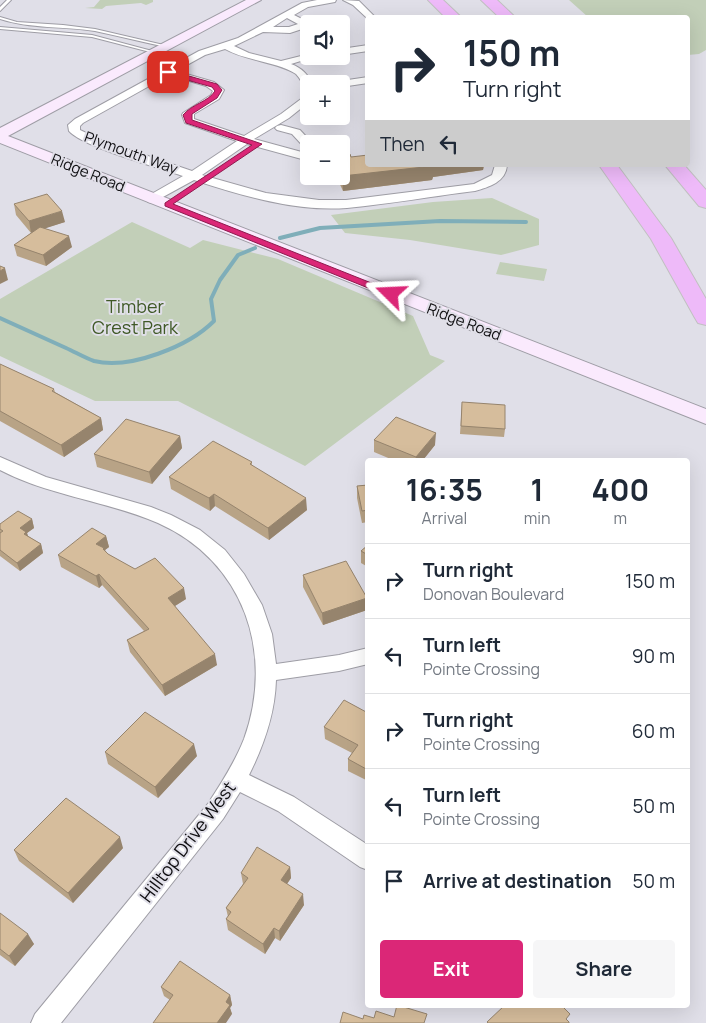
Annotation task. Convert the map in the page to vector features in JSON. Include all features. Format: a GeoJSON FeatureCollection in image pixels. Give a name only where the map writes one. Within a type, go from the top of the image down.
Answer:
{"type":"FeatureCollection","features":[{"type":"Feature","properties":{"kind":"highway"},"geometry":{"type":"LineString","coordinates":[[435,0],[452,15]]}},
{"type":"Feature","properties":{"kind":"highway"},"geometry":{"type":"LineString","coordinates":[[488,0],[506,15]]}},
{"type":"Feature","properties":{"kind":"highway"},"geometry":{"type":"LineString","coordinates":[[609,167],[661,238],[706,318]]}},
{"type":"Feature","properties":{"kind":"highway"},"geometry":{"type":"LineString","coordinates":[[676,167],[706,202]]}},
{"type":"Feature","properties":{"kind":"street"},"geometry":{"type":"LineString","coordinates":[[0,134],[255,0]]}},
{"type":"Feature","properties":{"kind":"street","name":"Plymouth Way"},"geometry":{"type":"LineString","coordinates":[[332,0],[308,4],[227,46],[202,54],[79,121],[74,128],[78,134],[193,176],[246,193],[272,198],[346,204],[475,188],[492,181],[498,176],[501,167]]}},
{"type":"Feature","properties":{"kind":"street"},"geometry":{"type":"LineString","coordinates":[[347,0],[356,2],[369,15]]}},
{"type":"Feature","properties":{"kind":"street"},"geometry":{"type":"LineString","coordinates":[[262,29],[290,30],[302,26],[303,22],[287,15]]}},
{"type":"Feature","properties":{"kind":"street"},"geometry":{"type":"LineString","coordinates":[[227,46],[244,56],[281,65],[302,75]]}},
{"type":"Feature","properties":{"kind":"street"},"geometry":{"type":"LineString","coordinates":[[350,51],[365,48]]}},
{"type":"Feature","properties":{"kind":"street"},"geometry":{"type":"LineString","coordinates":[[281,65],[300,58]]}},
{"type":"Feature","properties":{"kind":"street"},"geometry":{"type":"LineString","coordinates":[[168,72],[214,85],[219,90],[215,97],[187,115],[189,121],[300,156]]}},
{"type":"Feature","properties":{"kind":"street"},"geometry":{"type":"LineString","coordinates":[[350,83],[365,80]]}},
{"type":"Feature","properties":{"kind":"street"},"geometry":{"type":"LineString","coordinates":[[160,202],[193,176],[246,140],[286,116],[300,104]]}},
{"type":"Feature","properties":{"kind":"street"},"geometry":{"type":"LineString","coordinates":[[160,202],[206,180],[281,128],[286,116]]}},
{"type":"Feature","properties":{"kind":"street"},"geometry":{"type":"LineString","coordinates":[[281,128],[296,132],[300,136]]}},
{"type":"Feature","properties":{"kind":"street","name":"Ridge Road"},"geometry":{"type":"LineString","coordinates":[[0,138],[706,417]]}},
{"type":"Feature","properties":{"kind":"street","name":"Hilltop Drive West"},"geometry":{"type":"LineString","coordinates":[[0,463],[17,473],[56,488],[151,514],[188,532],[207,546],[236,576],[254,607],[265,647],[267,672],[265,698],[258,727],[251,749],[236,779],[215,812],[44,1023]]}},
{"type":"Feature","properties":{"kind":"street"},"geometry":{"type":"LineString","coordinates":[[267,672],[339,663],[365,657]]}},
{"type":"Feature","properties":{"kind":"street"},"geometry":{"type":"LineString","coordinates":[[236,779],[286,804],[365,857]]}},
{"type":"Feature","properties":{"kind":"lane"},"geometry":{"type":"LineString","coordinates":[[0,10],[8,0]]}},
{"type":"Feature","properties":{"kind":"lane"},"geometry":{"type":"LineString","coordinates":[[0,18],[16,23],[94,30],[160,49]]}},
{"type":"Feature","properties":{"kind":"lane"},"geometry":{"type":"LineString","coordinates":[[0,28],[92,36],[160,49]]}},
{"type":"Feature","properties":{"kind":"green space"},"geometry":{"type":"Polygon","coordinates":[[[100,0],[153,0],[153,2],[146,5],[141,3],[106,6],[102,9],[85,8],[94,7],[100,0]]]}},
{"type":"Feature","properties":{"kind":"green space"},"geometry":{"type":"Polygon","coordinates":[[[569,0],[706,0],[706,50],[699,54],[690,55],[690,15],[586,15],[569,0]]]}},
{"type":"Feature","properties":{"kind":"green space"},"geometry":{"type":"Polygon","coordinates":[[[492,198],[539,219],[539,245],[501,255],[410,240],[345,233],[331,215],[433,202],[492,198]]]}},
{"type":"Feature","properties":{"kind":"green space","name":"Timber Crest Park"},"geometry":{"type":"Polygon","coordinates":[[[132,222],[190,248],[203,240],[278,259],[413,316],[430,355],[445,361],[305,466],[178,401],[95,401],[0,356],[0,299],[132,222]]]}},
{"type":"Feature","properties":{"kind":"green space"},"geometry":{"type":"Polygon","coordinates":[[[500,262],[547,269],[544,281],[496,274],[500,262]]]}},
{"type":"Feature","properties":{"kind":"building"},"geometry":{"type":"Polygon","coordinates":[[[350,154],[351,157],[365,155],[365,167],[424,167],[350,175],[350,154]]]}},
{"type":"Feature","properties":{"kind":"building"},"geometry":{"type":"Polygon","coordinates":[[[47,194],[62,211],[29,221],[14,204],[47,194]]]}},
{"type":"Feature","properties":{"kind":"building"},"geometry":{"type":"Polygon","coordinates":[[[40,227],[69,236],[43,255],[14,245],[40,227]]]}},
{"type":"Feature","properties":{"kind":"building"},"geometry":{"type":"Polygon","coordinates":[[[0,364],[54,389],[52,391],[101,418],[61,445],[0,411],[0,364]]]}},
{"type":"Feature","properties":{"kind":"building"},"geometry":{"type":"Polygon","coordinates":[[[462,402],[505,405],[505,429],[461,426],[462,402]]]}},
{"type":"Feature","properties":{"kind":"building"},"geometry":{"type":"Polygon","coordinates":[[[396,417],[436,433],[416,457],[374,440],[396,417]]]}},
{"type":"Feature","properties":{"kind":"building"},"geometry":{"type":"Polygon","coordinates":[[[126,419],[180,436],[149,472],[94,454],[126,419]]]}},
{"type":"Feature","properties":{"kind":"building"},"geometry":{"type":"Polygon","coordinates":[[[213,441],[252,462],[250,464],[306,498],[268,528],[214,494],[209,498],[169,477],[213,441]]]}},
{"type":"Feature","properties":{"kind":"building"},"geometry":{"type":"Polygon","coordinates":[[[365,485],[365,510],[362,511],[357,486],[365,485]]]}},
{"type":"Feature","properties":{"kind":"building"},"geometry":{"type":"Polygon","coordinates":[[[18,511],[32,519],[20,528],[26,532],[24,534],[41,544],[17,563],[0,550],[0,533],[3,531],[0,529],[0,524],[18,511]]]}},
{"type":"Feature","properties":{"kind":"building"},"geometry":{"type":"Polygon","coordinates":[[[92,528],[106,536],[96,544],[104,548],[108,554],[135,569],[155,558],[184,588],[168,598],[215,654],[162,685],[127,640],[149,629],[99,574],[96,576],[58,555],[92,528]]]}},
{"type":"Feature","properties":{"kind":"building"},"geometry":{"type":"Polygon","coordinates":[[[346,561],[365,594],[365,599],[322,613],[303,575],[346,561]]]}},
{"type":"Feature","properties":{"kind":"building"},"geometry":{"type":"Polygon","coordinates":[[[344,700],[365,711],[365,768],[348,759],[358,745],[324,727],[344,700]]]}},
{"type":"Feature","properties":{"kind":"building"},"geometry":{"type":"Polygon","coordinates":[[[145,712],[194,744],[155,787],[105,752],[145,712]]]}},
{"type":"Feature","properties":{"kind":"building"},"geometry":{"type":"Polygon","coordinates":[[[66,798],[120,837],[68,893],[14,850],[66,798]]]}},
{"type":"Feature","properties":{"kind":"building"},"geometry":{"type":"Polygon","coordinates":[[[257,847],[290,867],[281,880],[303,894],[279,931],[274,928],[263,944],[226,919],[231,912],[226,908],[248,878],[241,873],[257,847]]]}},
{"type":"Feature","properties":{"kind":"building"},"geometry":{"type":"Polygon","coordinates":[[[0,913],[28,934],[9,956],[0,949],[0,913]]]}},
{"type":"Feature","properties":{"kind":"building"},"geometry":{"type":"Polygon","coordinates":[[[180,961],[230,995],[226,1002],[230,1005],[217,1023],[153,1023],[173,995],[161,987],[180,961]]]}},
{"type":"Feature","properties":{"kind":"building"},"geometry":{"type":"Polygon","coordinates":[[[396,1008],[407,1008],[427,1014],[424,1023],[340,1023],[343,1012],[363,1019],[364,1015],[374,1018],[376,1011],[394,1017],[396,1008]]]}},
{"type":"Feature","properties":{"kind":"building"},"geometry":{"type":"Polygon","coordinates":[[[502,1008],[564,1008],[570,1014],[566,1019],[569,1023],[487,1022],[502,1008]]]}},
{"type":"Feature","properties":{"kind":"waterway"},"geometry":{"type":"LineString","coordinates":[[280,238],[320,228],[440,221],[526,222]]}},
{"type":"Feature","properties":{"kind":"waterway"},"geometry":{"type":"LineString","coordinates":[[0,318],[94,361],[108,363],[141,359],[175,347],[190,339],[214,321],[211,299],[220,280],[238,255],[255,248]]}},
{"type":"Feature","properties":{"kind":"route"},"geometry":{"type":"LineString","coordinates":[[168,72],[214,85],[219,90],[215,97],[187,115],[189,121],[258,144],[167,204],[391,294]]}}]}
